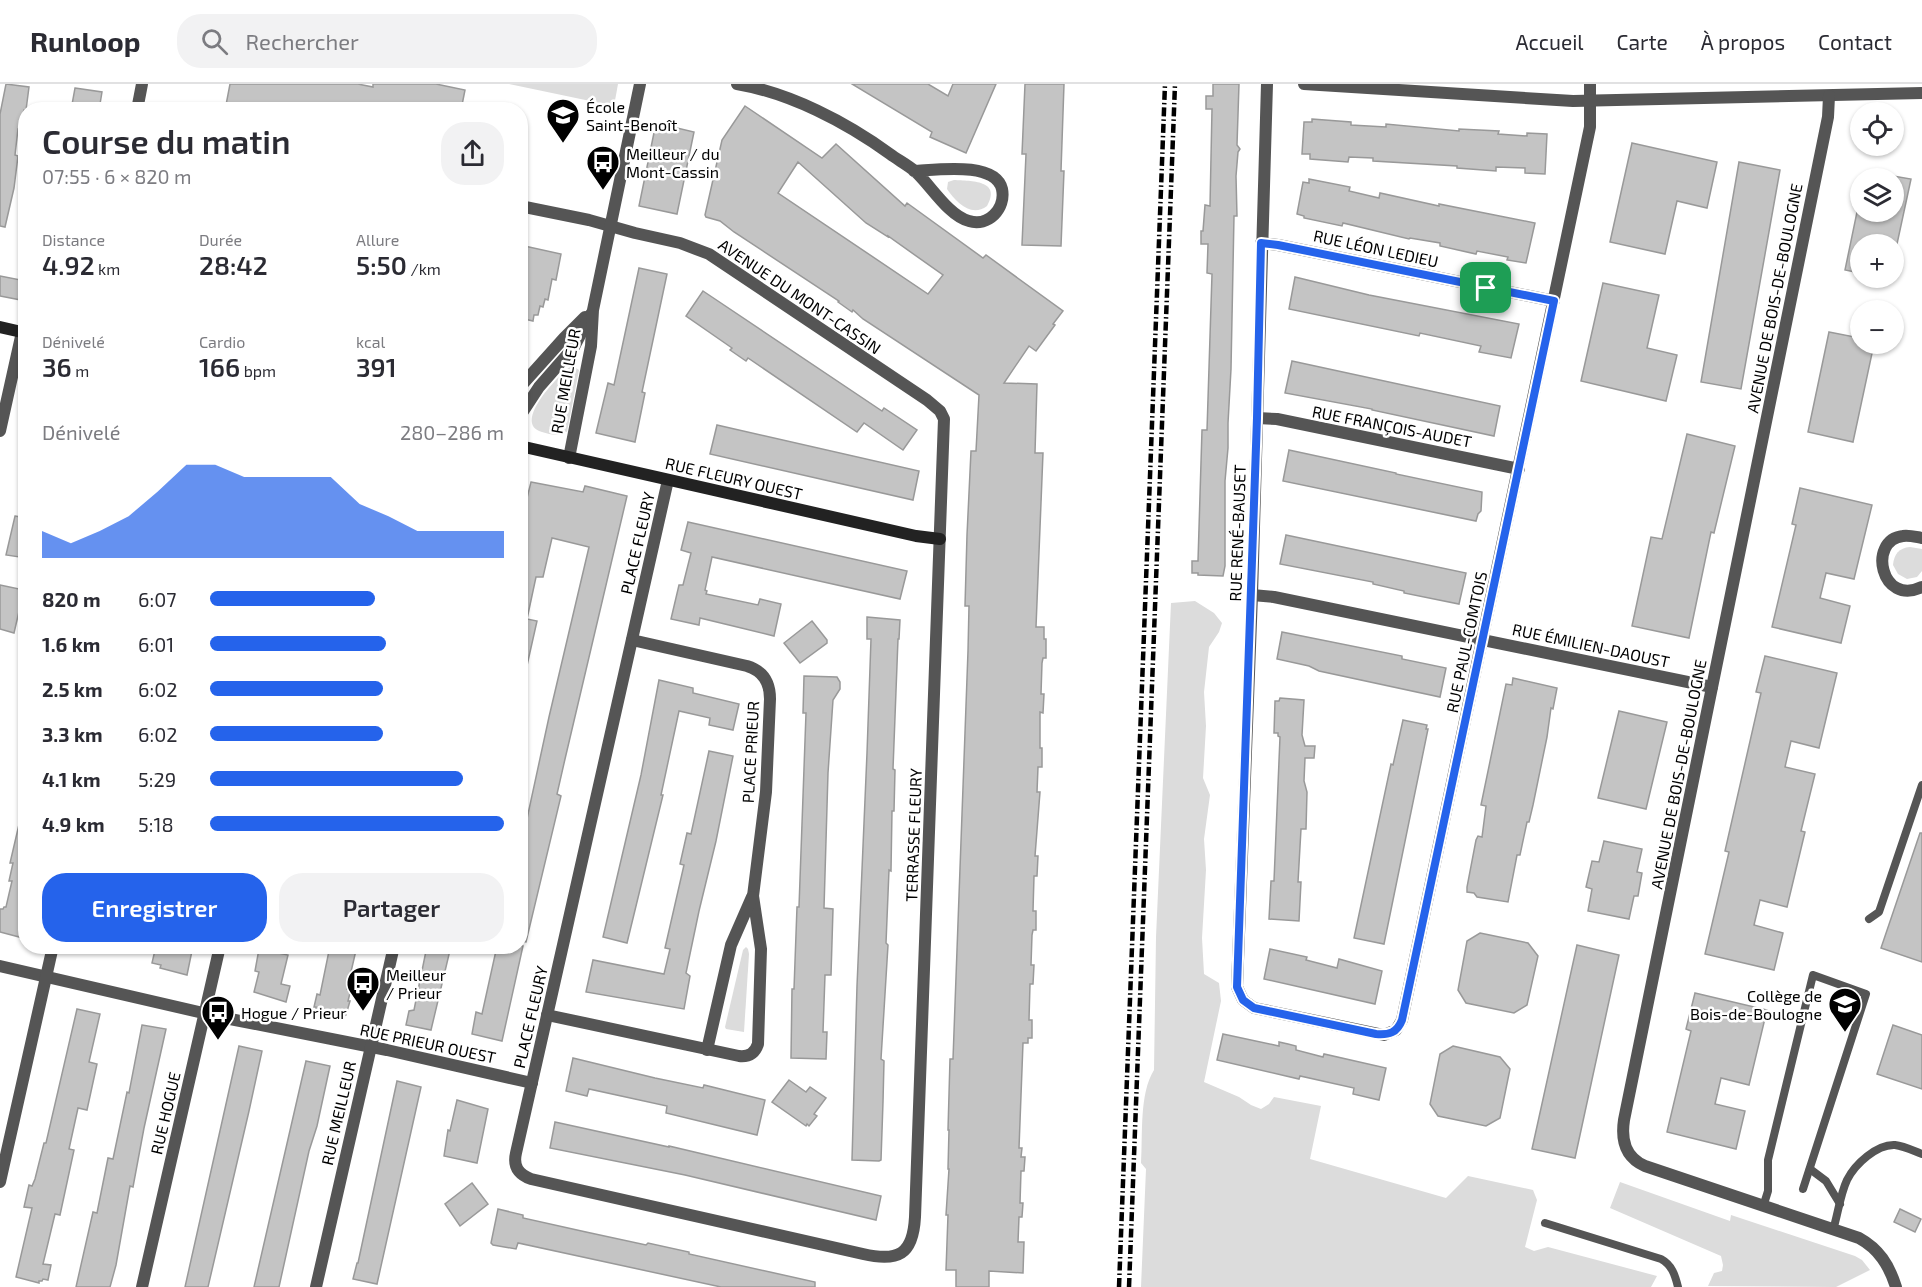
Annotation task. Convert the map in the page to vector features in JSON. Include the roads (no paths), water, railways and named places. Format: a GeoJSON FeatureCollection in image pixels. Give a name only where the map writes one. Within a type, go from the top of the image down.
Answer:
{"type":"FeatureCollection","features":[{"type":"Feature","properties":{"kind":"street"},"geometry":{"type":"LineString","coordinates":[[139,102],[142,84]]}},
{"type":"Feature","properties":{"kind":"street","name":"RUE MEILLEUR"},"geometry":{"type":"LineString","coordinates":[[569,458],[591,346],[593,310],[640,84]]}},
{"type":"Feature","properties":{"kind":"street"},"geometry":{"type":"LineString","coordinates":[[737,84],[764,90],[835,120],[869,139],[914,171],[954,212],[969,221],[976,223],[988,220],[997,212],[1001,203],[1001,186],[989,174],[968,170],[914,171]]}},
{"type":"Feature","properties":{"kind":"street","name":"RUE RENÉ-BAUSET"},"geometry":{"type":"LineString","coordinates":[[1237,982],[1252,595],[1267,84]]}},
{"type":"Feature","properties":{"kind":"street"},"geometry":{"type":"LineString","coordinates":[[1304,84],[1591,101],[1922,93]]}},
{"type":"Feature","properties":{"kind":"street","name":"RUE PAUL-COMTOIS"},"geometry":{"type":"LineString","coordinates":[[1237,982],[1240,996],[1254,1008],[1376,1034],[1388,1034],[1399,1028],[1590,127],[1590,84]]}},
{"type":"Feature","properties":{"kind":"street","name":"AVENUE DE BOIS-DE-BOULOGNE"},"geometry":{"type":"LineString","coordinates":[[1829,96],[1829,110],[1622,1138],[1628,1153],[1640,1164],[1859,1238],[1874,1248],[1889,1268],[1896,1287]]}},
{"type":"Feature","properties":{"kind":"street","name":"AVENUE DU MONT-CASSIN"},"geometry":{"type":"LineString","coordinates":[[528,208],[684,244],[714,257],[927,400],[938,408],[943,416]]}},
{"type":"Feature","properties":{"kind":"street","name":"RUE LÉON LEDIEU"},"geometry":{"type":"LineString","coordinates":[[1261,243],[1554,301]]}},
{"type":"Feature","properties":{"kind":"street","name":"RUE MEILLEUR"},"geometry":{"type":"LineString","coordinates":[[528,378],[593,310]]}},
{"type":"Feature","properties":{"kind":"street","name":"RUE MEILLEUR"},"geometry":{"type":"LineString","coordinates":[[528,402],[574,347],[593,310]]}},
{"type":"Feature","properties":{"kind":"street"},"geometry":{"type":"LineString","coordinates":[[0,327],[18,331]]}},
{"type":"Feature","properties":{"kind":"street"},"geometry":{"type":"LineString","coordinates":[[0,431],[18,357]]}},
{"type":"Feature","properties":{"kind":"street","name":"TERRASSE FLEURY"},"geometry":{"type":"LineString","coordinates":[[904,1252],[913,1235],[915,1217],[943,416]]}},
{"type":"Feature","properties":{"kind":"street","name":"RUE FRANÇOIS-AUDET"},"geometry":{"type":"LineString","coordinates":[[1257,418],[1277,419],[1519,469]]}},
{"type":"Feature","properties":{"kind":"street","name":"RUE FLEURY OUEST"},"geometry":{"type":"LineString","coordinates":[[528,448],[916,536],[940,539]]}},
{"type":"Feature","properties":{"kind":"street","name":"PLACE FLEURY"},"geometry":{"type":"LineString","coordinates":[[668,480],[515,1159],[517,1170],[526,1177],[870,1256],[891,1258],[904,1252]]}},
{"type":"Feature","properties":{"kind":"street"},"geometry":{"type":"LineString","coordinates":[[1922,538],[1906,535],[1894,539],[1885,549],[1882,564],[1886,578],[1897,588],[1907,591],[1922,587]]}},
{"type":"Feature","properties":{"kind":"street","name":"RUE ÉMILIEN-DAOUST"},"geometry":{"type":"LineString","coordinates":[[1252,595],[1268,596],[1712,687]]}},
{"type":"Feature","properties":{"kind":"street","name":"PLACE PRIEUR"},"geometry":{"type":"LineString","coordinates":[[547,1015],[742,1056],[753,1053],[758,1044],[761,949],[753,896],[766,792],[770,695],[766,680],[760,673],[747,666],[632,640]]}},
{"type":"Feature","properties":{"kind":"street","name":"PLACE PRIEUR"},"geometry":{"type":"LineString","coordinates":[[707,1050],[731,945],[753,896]]}},
{"type":"Feature","properties":{"kind":"street"},"geometry":{"type":"LineString","coordinates":[[0,1182],[51,954]]}},
{"type":"Feature","properties":{"kind":"street","name":"RUE HOGUE"},"geometry":{"type":"LineString","coordinates":[[142,1287],[218,954]]}},
{"type":"Feature","properties":{"kind":"street","name":"RUE MEILLEUR"},"geometry":{"type":"LineString","coordinates":[[316,1287],[392,954]]}},
{"type":"Feature","properties":{"kind":"street","name":"RUE PRIEUR OUEST"},"geometry":{"type":"LineString","coordinates":[[0,966],[204,1013],[532,1083]]}},
{"type":"Feature","properties":{"kind":"lane"},"geometry":{"type":"LineString","coordinates":[[1869,919],[1879,912],[1922,784]]}},
{"type":"Feature","properties":{"kind":"lane"},"geometry":{"type":"LineString","coordinates":[[1763,1206],[1768,1191],[1768,1160],[1813,975],[1866,994],[1803,1189]]}},
{"type":"Feature","properties":{"kind":"lane"},"geometry":{"type":"LineString","coordinates":[[1833,1230],[1846,1181],[1851,1173],[1876,1151],[1898,1145],[1922,1154]]}},
{"type":"Feature","properties":{"kind":"lane"},"geometry":{"type":"LineString","coordinates":[[1810,1169],[1826,1181],[1840,1204]]}},
{"type":"Feature","properties":{"kind":"lane"},"geometry":{"type":"LineString","coordinates":[[1545,1223],[1668,1262],[1678,1287]]}},
{"type":"Feature","properties":{"kind":"railway"},"geometry":{"type":"LineString","coordinates":[[1119,1287],[1165,84]]}},
{"type":"Feature","properties":{"kind":"railway"},"geometry":{"type":"LineString","coordinates":[[1129,1287],[1175,84]]}},
{"type":"Feature","properties":{"kind":"place","name":"École Saint-Benoît"},"geometry":{"type":"Point","coordinates":[563,144]}},
{"type":"Feature","properties":{"kind":"place","name":"Meilleur / du Mont-Cassin"},"geometry":{"type":"Point","coordinates":[603,191]}},
{"type":"Feature","properties":{"kind":"place","name":"Meilleur / Prieur"},"geometry":{"type":"Point","coordinates":[363,1012]}},
{"type":"Feature","properties":{"kind":"place","name":"Collège de Bois-de-Boulogne"},"geometry":{"type":"Point","coordinates":[1845,1033]}},
{"type":"Feature","properties":{"kind":"place","name":"Hogue / Prieur"},"geometry":{"type":"Point","coordinates":[218,1041]}}]}
